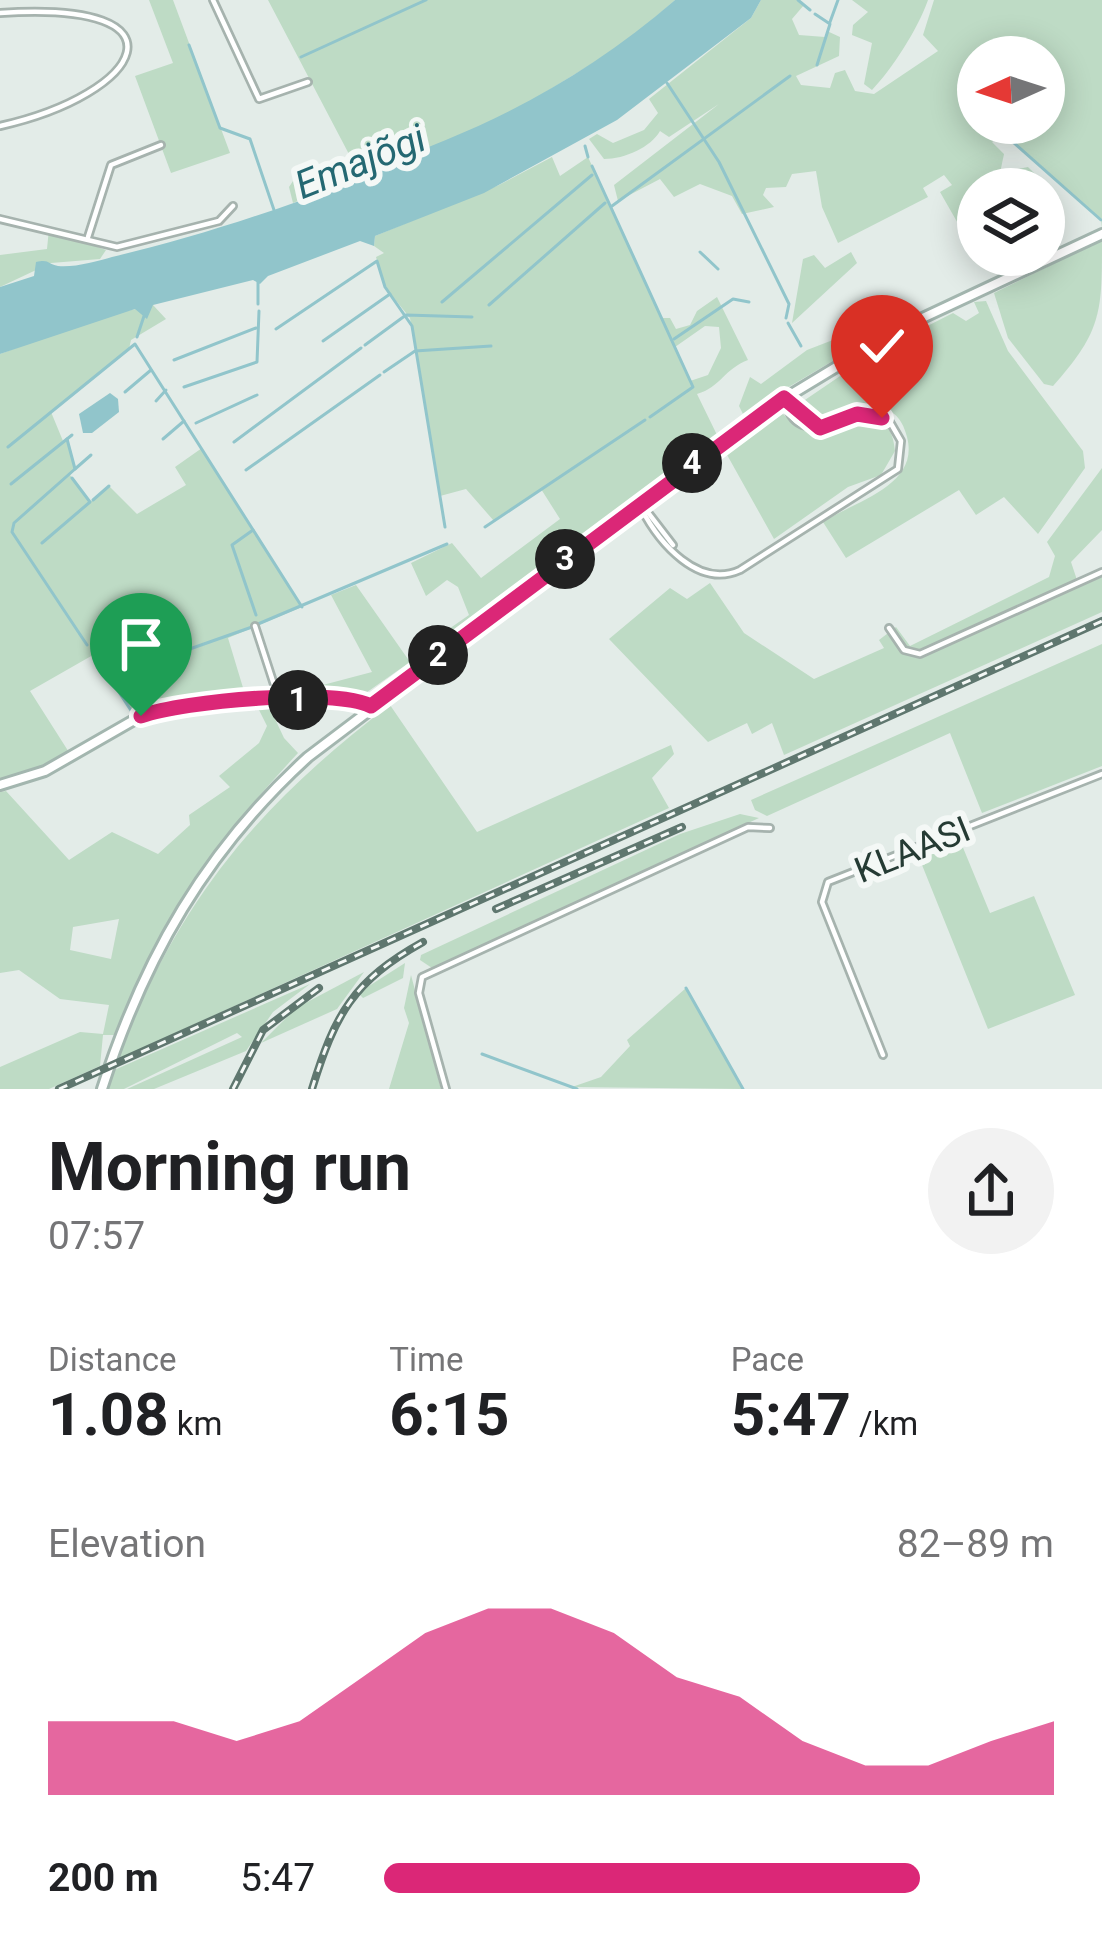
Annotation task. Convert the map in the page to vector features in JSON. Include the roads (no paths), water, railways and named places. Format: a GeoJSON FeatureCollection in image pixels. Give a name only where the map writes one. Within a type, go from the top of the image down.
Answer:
{"type":"FeatureCollection","features":[{"type":"Feature","properties":{"kind":"main road"},"geometry":{"type":"LineString","coordinates":[[102,1089],[141,980],[201,875],[280,782],[371,706],[784,398],[919,319],[1102,234]]}},
{"type":"Feature","properties":{"kind":"main road"},"geometry":{"type":"LineString","coordinates":[[0,785],[45,771],[159,710],[192,703],[279,700],[342,700],[371,706]]}},
{"type":"Feature","properties":{"kind":"street"},"geometry":{"type":"LineString","coordinates":[[213,0],[259,99],[308,82]]}},
{"type":"Feature","properties":{"kind":"street"},"geometry":{"type":"LineString","coordinates":[[0,13],[60,3]]}},
{"type":"Feature","properties":{"kind":"street"},"geometry":{"type":"LineString","coordinates":[[0,126],[59,106],[118,65],[128,44],[124,22]]}},
{"type":"Feature","properties":{"kind":"street"},"geometry":{"type":"LineString","coordinates":[[88,237],[111,165],[160,146]]}},
{"type":"Feature","properties":{"kind":"street"},"geometry":{"type":"LineString","coordinates":[[0,219],[117,247],[219,221],[233,206]]}},
{"type":"Feature","properties":{"kind":"street"},"geometry":{"type":"LineString","coordinates":[[794,406],[803,386]]}},
{"type":"Feature","properties":{"kind":"street"},"geometry":{"type":"LineString","coordinates":[[784,398],[820,428]]}},
{"type":"Feature","properties":{"kind":"street"},"geometry":{"type":"LineString","coordinates":[[639,502],[675,550],[709,576],[734,573],[898,470],[901,441],[890,422],[857,414],[820,428],[798,422],[784,398]]}},
{"type":"Feature","properties":{"kind":"street"},"geometry":{"type":"LineString","coordinates":[[889,628],[904,650],[920,654],[1102,572]]}},
{"type":"Feature","properties":{"kind":"street"},"geometry":{"type":"LineString","coordinates":[[254,626],[279,700]]}},
{"type":"Feature","properties":{"kind":"street","name":"KLAASI"},"geometry":{"type":"LineString","coordinates":[[883,1055],[823,902],[828,882],[1102,774]]}},
{"type":"Feature","properties":{"kind":"street"},"geometry":{"type":"LineString","coordinates":[[446,1089],[419,993],[422,977],[748,827],[770,828]]}},
{"type":"Feature","properties":{"kind":"water"},"geometry":{"type":"Polygon","coordinates":[[[675,0],[761,0],[751,18],[617,120],[484,193],[375,236],[374,246],[360,241],[268,276],[260,284],[253,280],[153,305],[147,319],[135,309],[0,354],[0,287],[34,276],[36,262],[64,266],[100,260],[227,225],[344,185],[373,167],[535,98],[607,53],[675,0]]]}},
{"type":"Feature","properties":{"kind":"water"},"geometry":{"type":"Polygon","coordinates":[[[110,393],[118,399],[119,412],[92,433],[83,433],[79,414],[110,393]]]}},
{"type":"Feature","properties":{"kind":"waterway"},"geometry":{"type":"LineString","coordinates":[[301,57],[426,0]]}},
{"type":"Feature","properties":{"kind":"waterway"},"geometry":{"type":"LineString","coordinates":[[798,0],[810,10]]}},
{"type":"Feature","properties":{"kind":"waterway"},"geometry":{"type":"LineString","coordinates":[[830,22],[838,0]]}},
{"type":"Feature","properties":{"kind":"waterway"},"geometry":{"type":"LineString","coordinates":[[815,14],[830,24],[817,65]]}},
{"type":"Feature","properties":{"kind":"waterway"},"geometry":{"type":"LineString","coordinates":[[189,45],[220,128],[250,139],[274,210]]}},
{"type":"Feature","properties":{"kind":"waterway"},"geometry":{"type":"LineString","coordinates":[[612,206],[790,76]]}},
{"type":"Feature","properties":{"kind":"waterway"},"geometry":{"type":"LineString","coordinates":[[667,83],[719,162],[789,304],[786,318]]}},
{"type":"Feature","properties":{"kind":"waterway"},"geometry":{"type":"LineString","coordinates":[[1015,144],[1101,220]]}},
{"type":"Feature","properties":{"kind":"waterway"},"geometry":{"type":"LineString","coordinates":[[585,146],[588,157]]}},
{"type":"Feature","properties":{"kind":"waterway"},"geometry":{"type":"LineString","coordinates":[[592,166],[693,387],[650,417]]}},
{"type":"Feature","properties":{"kind":"waterway"},"geometry":{"type":"LineString","coordinates":[[442,302],[592,175]]}},
{"type":"Feature","properties":{"kind":"waterway"},"geometry":{"type":"LineString","coordinates":[[489,305],[605,203]]}},
{"type":"Feature","properties":{"kind":"waterway"},"geometry":{"type":"LineString","coordinates":[[700,252],[718,269]]}},
{"type":"Feature","properties":{"kind":"waterway"},"geometry":{"type":"LineString","coordinates":[[276,329],[377,261],[385,287],[412,326],[445,527]]}},
{"type":"Feature","properties":{"kind":"waterway"},"geometry":{"type":"LineString","coordinates":[[258,282],[258,304]]}},
{"type":"Feature","properties":{"kind":"waterway"},"geometry":{"type":"LineString","coordinates":[[323,341],[390,294]]}},
{"type":"Feature","properties":{"kind":"waterway"},"geometry":{"type":"LineString","coordinates":[[674,339],[733,299],[749,302]]}},
{"type":"Feature","properties":{"kind":"waterway"},"geometry":{"type":"LineString","coordinates":[[184,387],[257,362],[259,311]]}},
{"type":"Feature","properties":{"kind":"waterway"},"geometry":{"type":"LineString","coordinates":[[365,345],[406,315],[472,317]]}},
{"type":"Feature","properties":{"kind":"waterway"},"geometry":{"type":"LineString","coordinates":[[137,337],[144,316]]}},
{"type":"Feature","properties":{"kind":"waterway"},"geometry":{"type":"LineString","coordinates":[[788,323],[801,346]]}},
{"type":"Feature","properties":{"kind":"waterway"},"geometry":{"type":"LineString","coordinates":[[174,360],[256,328]]}},
{"type":"Feature","properties":{"kind":"waterway"},"geometry":{"type":"LineString","coordinates":[[8,447],[135,344],[302,607]]}},
{"type":"Feature","properties":{"kind":"waterway"},"geometry":{"type":"LineString","coordinates":[[384,372],[415,351],[491,346]]}},
{"type":"Feature","properties":{"kind":"waterway"},"geometry":{"type":"LineString","coordinates":[[234,442],[361,348]]}},
{"type":"Feature","properties":{"kind":"waterway"},"geometry":{"type":"LineString","coordinates":[[125,392],[151,370]]}},
{"type":"Feature","properties":{"kind":"waterway"},"geometry":{"type":"LineString","coordinates":[[246,470],[380,375]]}},
{"type":"Feature","properties":{"kind":"waterway"},"geometry":{"type":"LineString","coordinates":[[156,401],[166,390]]}},
{"type":"Feature","properties":{"kind":"waterway"},"geometry":{"type":"LineString","coordinates":[[196,423],[257,395]]}},
{"type":"Feature","properties":{"kind":"waterway"},"geometry":{"type":"LineString","coordinates":[[485,527],[645,420]]}},
{"type":"Feature","properties":{"kind":"waterway"},"geometry":{"type":"LineString","coordinates":[[163,439],[184,421]]}},
{"type":"Feature","properties":{"kind":"waterway"},"geometry":{"type":"LineString","coordinates":[[11,484],[72,435]]}},
{"type":"Feature","properties":{"kind":"waterway"},"geometry":{"type":"LineString","coordinates":[[67,439],[75,469],[14,523],[12,532],[87,645]]}},
{"type":"Feature","properties":{"kind":"waterway"},"geometry":{"type":"LineString","coordinates":[[75,469],[91,455]]}},
{"type":"Feature","properties":{"kind":"waterway"},"geometry":{"type":"LineString","coordinates":[[42,543],[90,502],[72,478]]}},
{"type":"Feature","properties":{"kind":"waterway"},"geometry":{"type":"LineString","coordinates":[[93,500],[109,486]]}},
{"type":"Feature","properties":{"kind":"waterway"},"geometry":{"type":"LineString","coordinates":[[253,530],[232,545],[256,615]]}},
{"type":"Feature","properties":{"kind":"waterway"},"geometry":{"type":"LineString","coordinates":[[258,624],[447,544]]}},
{"type":"Feature","properties":{"kind":"waterway"},"geometry":{"type":"LineString","coordinates":[[119,674],[252,627],[257,641]]}},
{"type":"Feature","properties":{"kind":"waterway"},"geometry":{"type":"LineString","coordinates":[[92,651],[132,712]]}},
{"type":"Feature","properties":{"kind":"waterway"},"geometry":{"type":"LineString","coordinates":[[686,988],[743,1089]]}},
{"type":"Feature","properties":{"kind":"waterway"},"geometry":{"type":"LineString","coordinates":[[482,1054],[577,1089]]}},
{"type":"Feature","properties":{"kind":"railway"},"geometry":{"type":"LineString","coordinates":[[59,1089],[1102,621]]}},
{"type":"Feature","properties":{"kind":"railway"},"geometry":{"type":"LineString","coordinates":[[496,909],[682,827]]}},
{"type":"Feature","properties":{"kind":"railway"},"geometry":{"type":"LineString","coordinates":[[312,1089],[329,1040],[350,1002],[379,971],[423,942]]}},
{"type":"Feature","properties":{"kind":"railway"},"geometry":{"type":"LineString","coordinates":[[233,1089],[263,1030],[319,988]]}},
{"type":"Feature","properties":{"kind":"water label","name":"Emajõgi"},"geometry":{"type":"Point","coordinates":[360,161]}}]}
